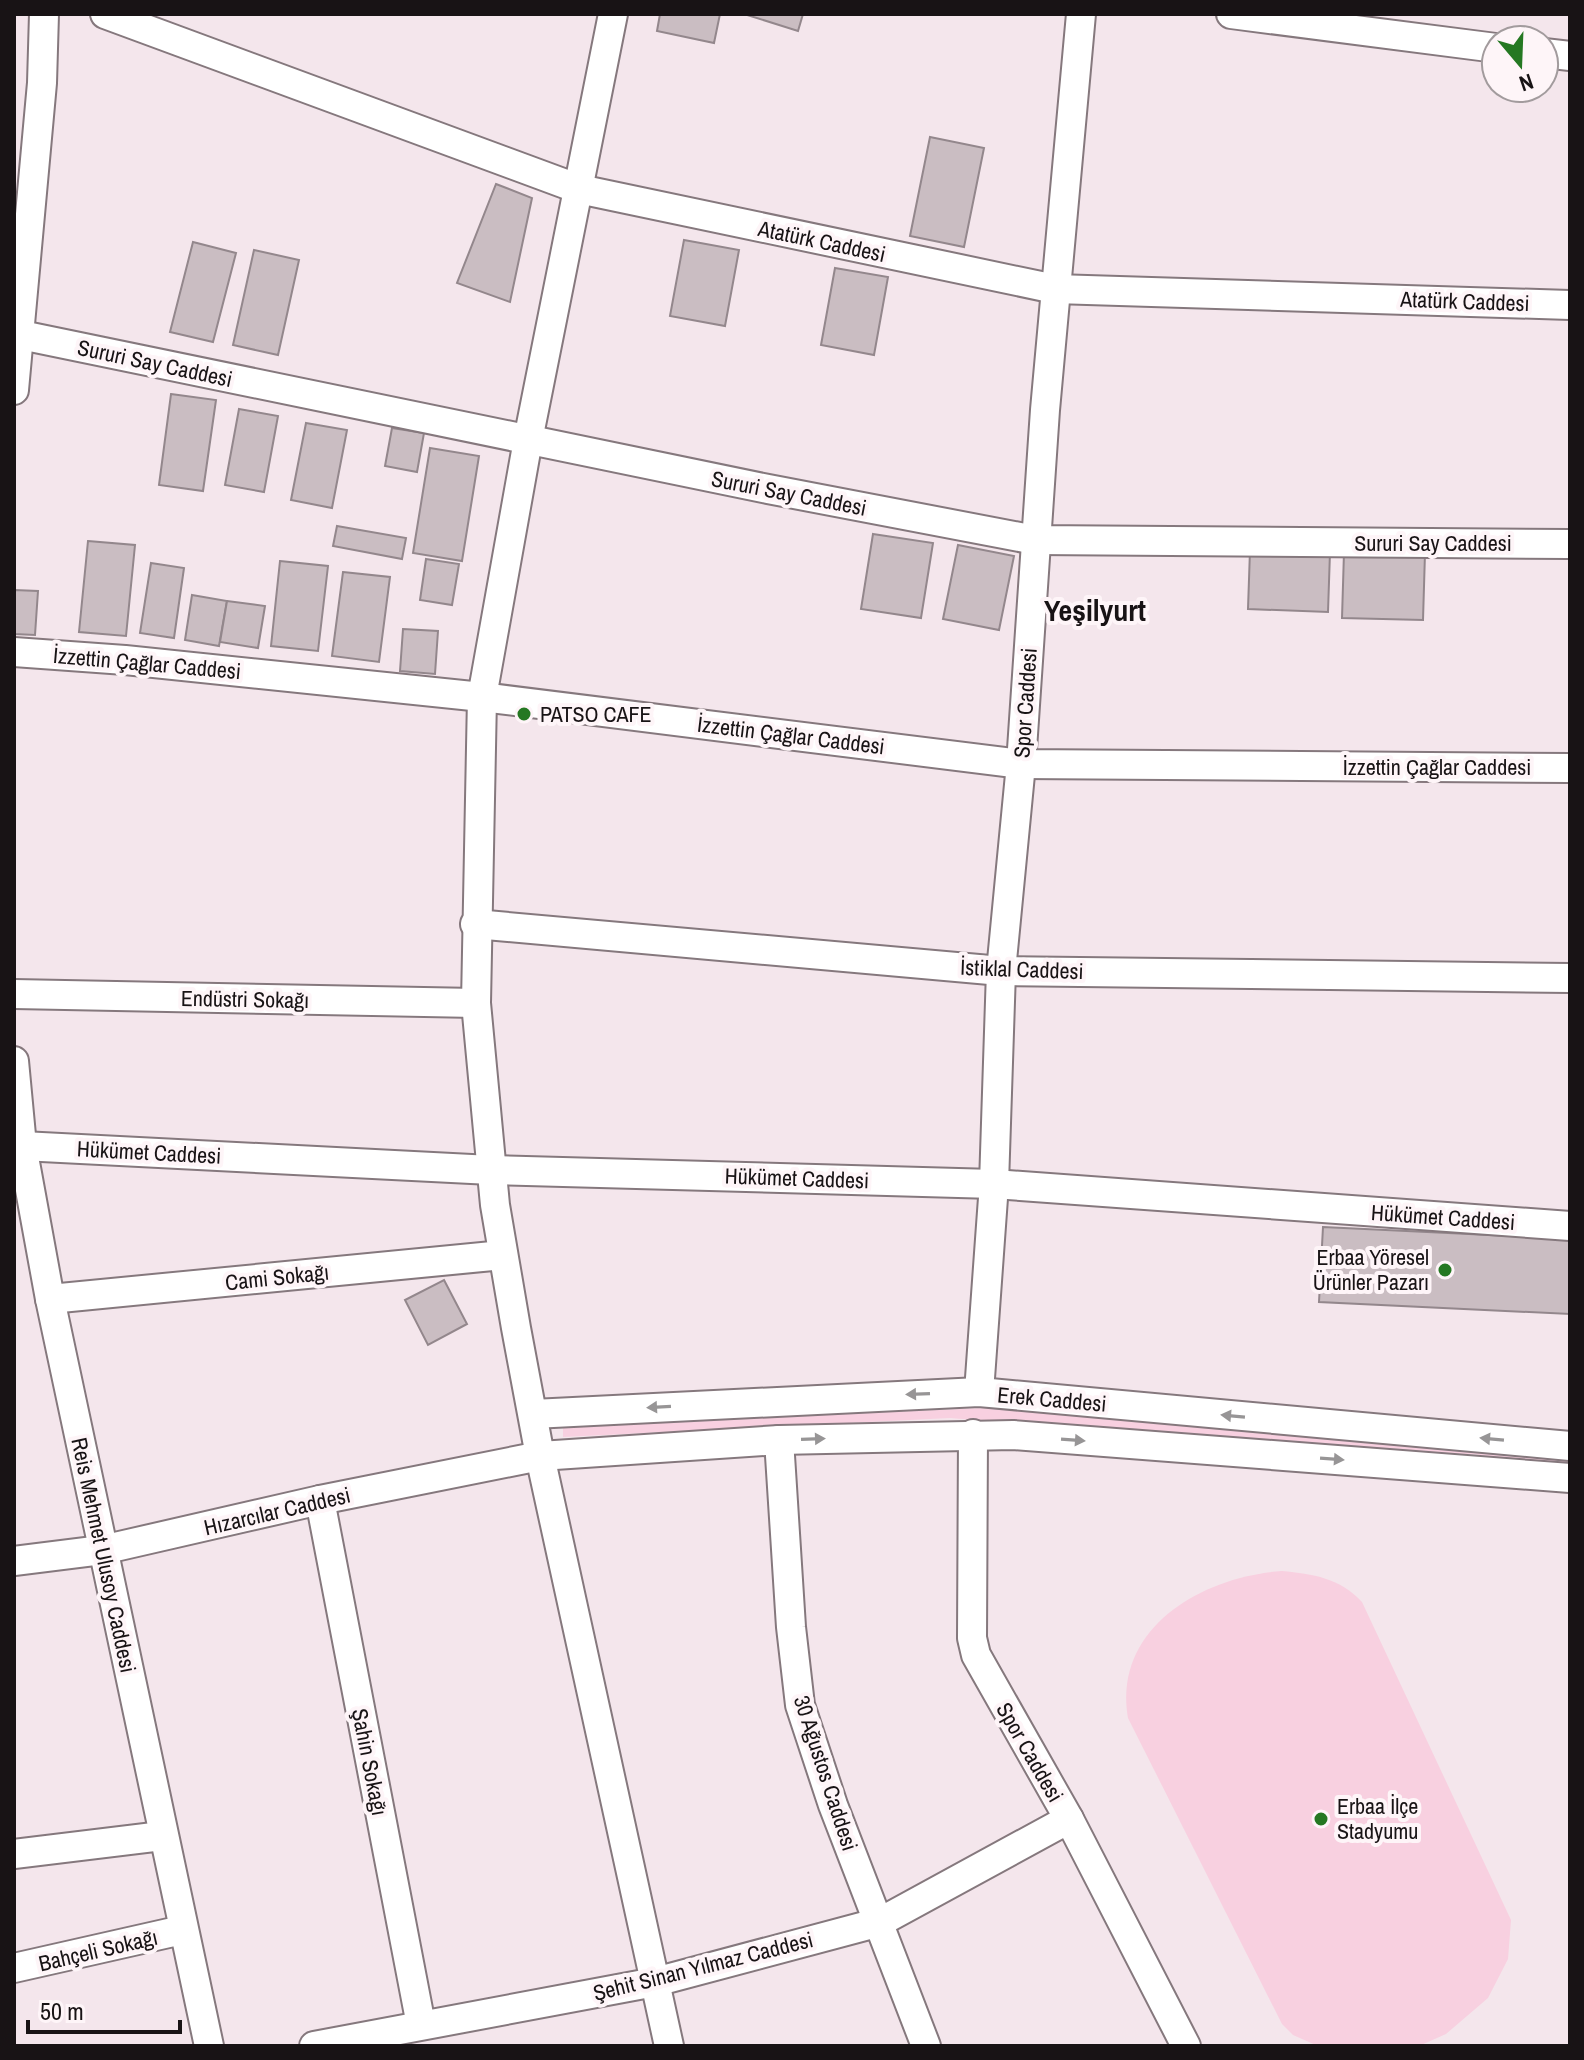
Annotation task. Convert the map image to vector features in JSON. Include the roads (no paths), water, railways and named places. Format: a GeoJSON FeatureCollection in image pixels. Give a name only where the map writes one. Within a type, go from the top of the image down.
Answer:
{"type":"FeatureCollection","features":[{"type":"Feature","properties":{"kind":"street"},"geometry":{"type":"LineString","coordinates":[[14,390],[42,83],[44,14]]}},
{"type":"Feature","properties":{"kind":"street","name":"Atatürk Caddesi"},"geometry":{"type":"LineString","coordinates":[[105,14],[579,189],[1055,289],[1570,305]]}},
{"type":"Feature","properties":{"kind":"street"},"geometry":{"type":"LineString","coordinates":[[613,14],[528,440],[482,697],[475,924],[476,1003],[491,1170],[503,1255],[540,1456],[669,2046]]}},
{"type":"Feature","properties":{"kind":"street","name":"Spor Caddesi"},"geometry":{"type":"LineString","coordinates":[[979,1392],[994,1184],[1001,971],[1021,764],[1055,289],[1081,14]]}},
{"type":"Feature","properties":{"kind":"street"},"geometry":{"type":"LineString","coordinates":[[1231,14],[1480,46]]}},
{"type":"Feature","properties":{"kind":"street","name":"Sururi Say Caddesi"},"geometry":{"type":"LineString","coordinates":[[21,335],[528,440],[1035,540],[1570,544]]}},
{"type":"Feature","properties":{"kind":"street","name":"İzzettin Çağlar Caddesi"},"geometry":{"type":"LineString","coordinates":[[14,652],[125,660],[482,697],[1021,764],[1570,768]]}},
{"type":"Feature","properties":{"kind":"street","name":"İstiklal Caddesi"},"geometry":{"type":"LineString","coordinates":[[475,924],[1001,971],[1570,978]]}},
{"type":"Feature","properties":{"kind":"street","name":"Endüstri Sokağı"},"geometry":{"type":"LineString","coordinates":[[14,994],[476,1003]]}},
{"type":"Feature","properties":{"kind":"street","name":"Reis Mehmet Ulusoy Caddesi"},"geometry":{"type":"LineString","coordinates":[[14,1061],[22,1146],[50,1299],[206,2046]]}},
{"type":"Feature","properties":{"kind":"street","name":"Hükümet Caddesi"},"geometry":{"type":"LineString","coordinates":[[22,1146],[491,1170],[994,1184],[1570,1226]]}},
{"type":"Feature","properties":{"kind":"street","name":"Cami Sokağı"},"geometry":{"type":"LineString","coordinates":[[50,1299],[503,1255]]}},
{"type":"Feature","properties":{"kind":"street","name":"Erek Caddesi"},"geometry":{"type":"LineString","coordinates":[[533,1414],[979,1392],[1570,1446]]}},
{"type":"Feature","properties":{"kind":"street","name":"Spor Caddesi"},"geometry":{"type":"LineString","coordinates":[[973,1434],[972,1638],[976,1655],[1069,1819],[1186,2046]]}},
{"type":"Feature","properties":{"kind":"street","name":"Erek Caddesi"},"geometry":{"type":"LineString","coordinates":[[540,1456],[779,1440],[973,1434],[1570,1478]]}},
{"type":"Feature","properties":{"kind":"street","name":"30 Ağustos Caddesi"},"geometry":{"type":"LineString","coordinates":[[779,1440],[791,1627],[800,1705],[833,1805],[926,2046]]}},
{"type":"Feature","properties":{"kind":"street","name":"Hızarcılar Caddesi"},"geometry":{"type":"LineString","coordinates":[[14,1561],[102,1550],[320,1500],[540,1456]]}},
{"type":"Feature","properties":{"kind":"street","name":"Şahin Sokağı"},"geometry":{"type":"LineString","coordinates":[[320,1500],[421,2025]]}},
{"type":"Feature","properties":{"kind":"street","name":"Şehit Sinan Yılmaz Caddesi"},"geometry":{"type":"LineString","coordinates":[[314,2046],[655,1982],[880,1922],[1069,1819]]}},
{"type":"Feature","properties":{"kind":"street"},"geometry":{"type":"LineString","coordinates":[[14,1854],[162,1836]]}},
{"type":"Feature","properties":{"kind":"street","name":"Bahçeli Sokağı"},"geometry":{"type":"LineString","coordinates":[[14,1968],[182,1930]]}},
{"type":"Feature","properties":{"kind":"place","name":"PATSO CAFE"},"geometry":{"type":"Point","coordinates":[524,714]}},
{"type":"Feature","properties":{"kind":"place","name":"Erbaa Yöresel Ürünler Pazarı"},"geometry":{"type":"Point","coordinates":[1445,1270]}},
{"type":"Feature","properties":{"kind":"place","name":"Erbaa İlçe Stadyumu"},"geometry":{"type":"Point","coordinates":[1321,1819]}},
{"type":"Feature","properties":{"kind":"district","name":"Yeşilyurt"},"geometry":{"type":"Point","coordinates":[1095,611]}}]}
